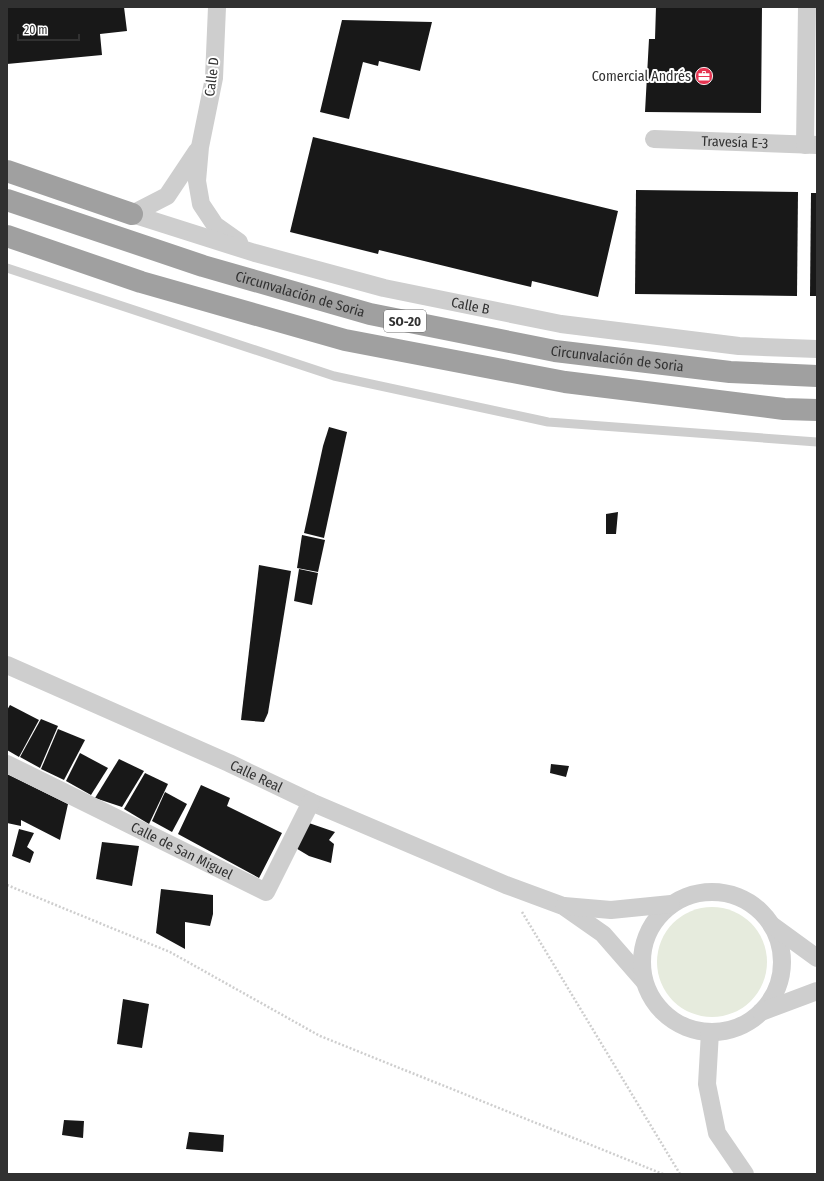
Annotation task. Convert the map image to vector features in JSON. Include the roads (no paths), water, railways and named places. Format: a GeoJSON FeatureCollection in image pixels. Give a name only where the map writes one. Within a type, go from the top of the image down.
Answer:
{"type":"FeatureCollection","features":[{"type":"Feature","properties":{"kind":"highway"},"geometry":{"type":"LineString","coordinates":[[7,170],[132,214]]}},
{"type":"Feature","properties":{"kind":"highway","name":"Circunvalación de Soria"},"geometry":{"type":"LineString","coordinates":[[7,200],[203,266],[370,314],[555,351],[730,372],[817,376]]}},
{"type":"Feature","properties":{"kind":"highway","name":"SO-20"},"geometry":{"type":"LineString","coordinates":[[7,236],[141,282],[344,340],[565,382],[784,409],[817,410]]}},
{"type":"Feature","properties":{"kind":"street","name":"Calle D"},"geometry":{"type":"LineString","coordinates":[[216,7],[214,78],[200,147],[197,181],[200,204],[215,226],[255,253]]}},
{"type":"Feature","properties":{"kind":"street"},"geometry":{"type":"LineString","coordinates":[[807,7],[811,145]]}},
{"type":"Feature","properties":{"kind":"street","name":"Travesía E-3"},"geometry":{"type":"LineString","coordinates":[[654,139],[811,145]]}},
{"type":"Feature","properties":{"kind":"street","name":"Calle D"},"geometry":{"type":"LineString","coordinates":[[132,214],[167,196],[200,147]]}},
{"type":"Feature","properties":{"kind":"street","name":"Calle B"},"geometry":{"type":"LineString","coordinates":[[132,214],[255,253],[384,288],[561,324],[739,346],[817,349]]}},
{"type":"Feature","properties":{"kind":"street","name":"Calle Real"},"geometry":{"type":"LineString","coordinates":[[7,665],[228,763],[311,802],[506,885],[563,906]]}},
{"type":"Feature","properties":{"kind":"street","name":"Calle de San Miguel"},"geometry":{"type":"LineString","coordinates":[[7,764],[266,892],[311,802]]}},
{"type":"Feature","properties":{"kind":"street"},"geometry":{"type":"LineString","coordinates":[[773,926],[782,952],[781,980],[769,1005],[748,1023],[722,1032],[694,1031],[669,1018],[650,998],[641,971],[642,944],[655,919],[671,904],[676,900],[702,891],[730,893],[755,905],[773,926],[817,958]]}},
{"type":"Feature","properties":{"kind":"street"},"geometry":{"type":"LineString","coordinates":[[563,906],[611,910],[671,904]]}},
{"type":"Feature","properties":{"kind":"street"},"geometry":{"type":"LineString","coordinates":[[563,906],[603,934],[644,981]]}},
{"type":"Feature","properties":{"kind":"street"},"geometry":{"type":"LineString","coordinates":[[761,1012],[817,991]]}},
{"type":"Feature","properties":{"kind":"street"},"geometry":{"type":"LineString","coordinates":[[710,1032],[707,1084],[717,1133],[744,1174]]}},
{"type":"Feature","properties":{"kind":"lane"},"geometry":{"type":"LineString","coordinates":[[7,268],[334,376],[540,420],[817,442]]}},
{"type":"Feature","properties":{"kind":"place","name":"Comercial Andrés"},"geometry":{"type":"Point","coordinates":[704,76]}}]}
